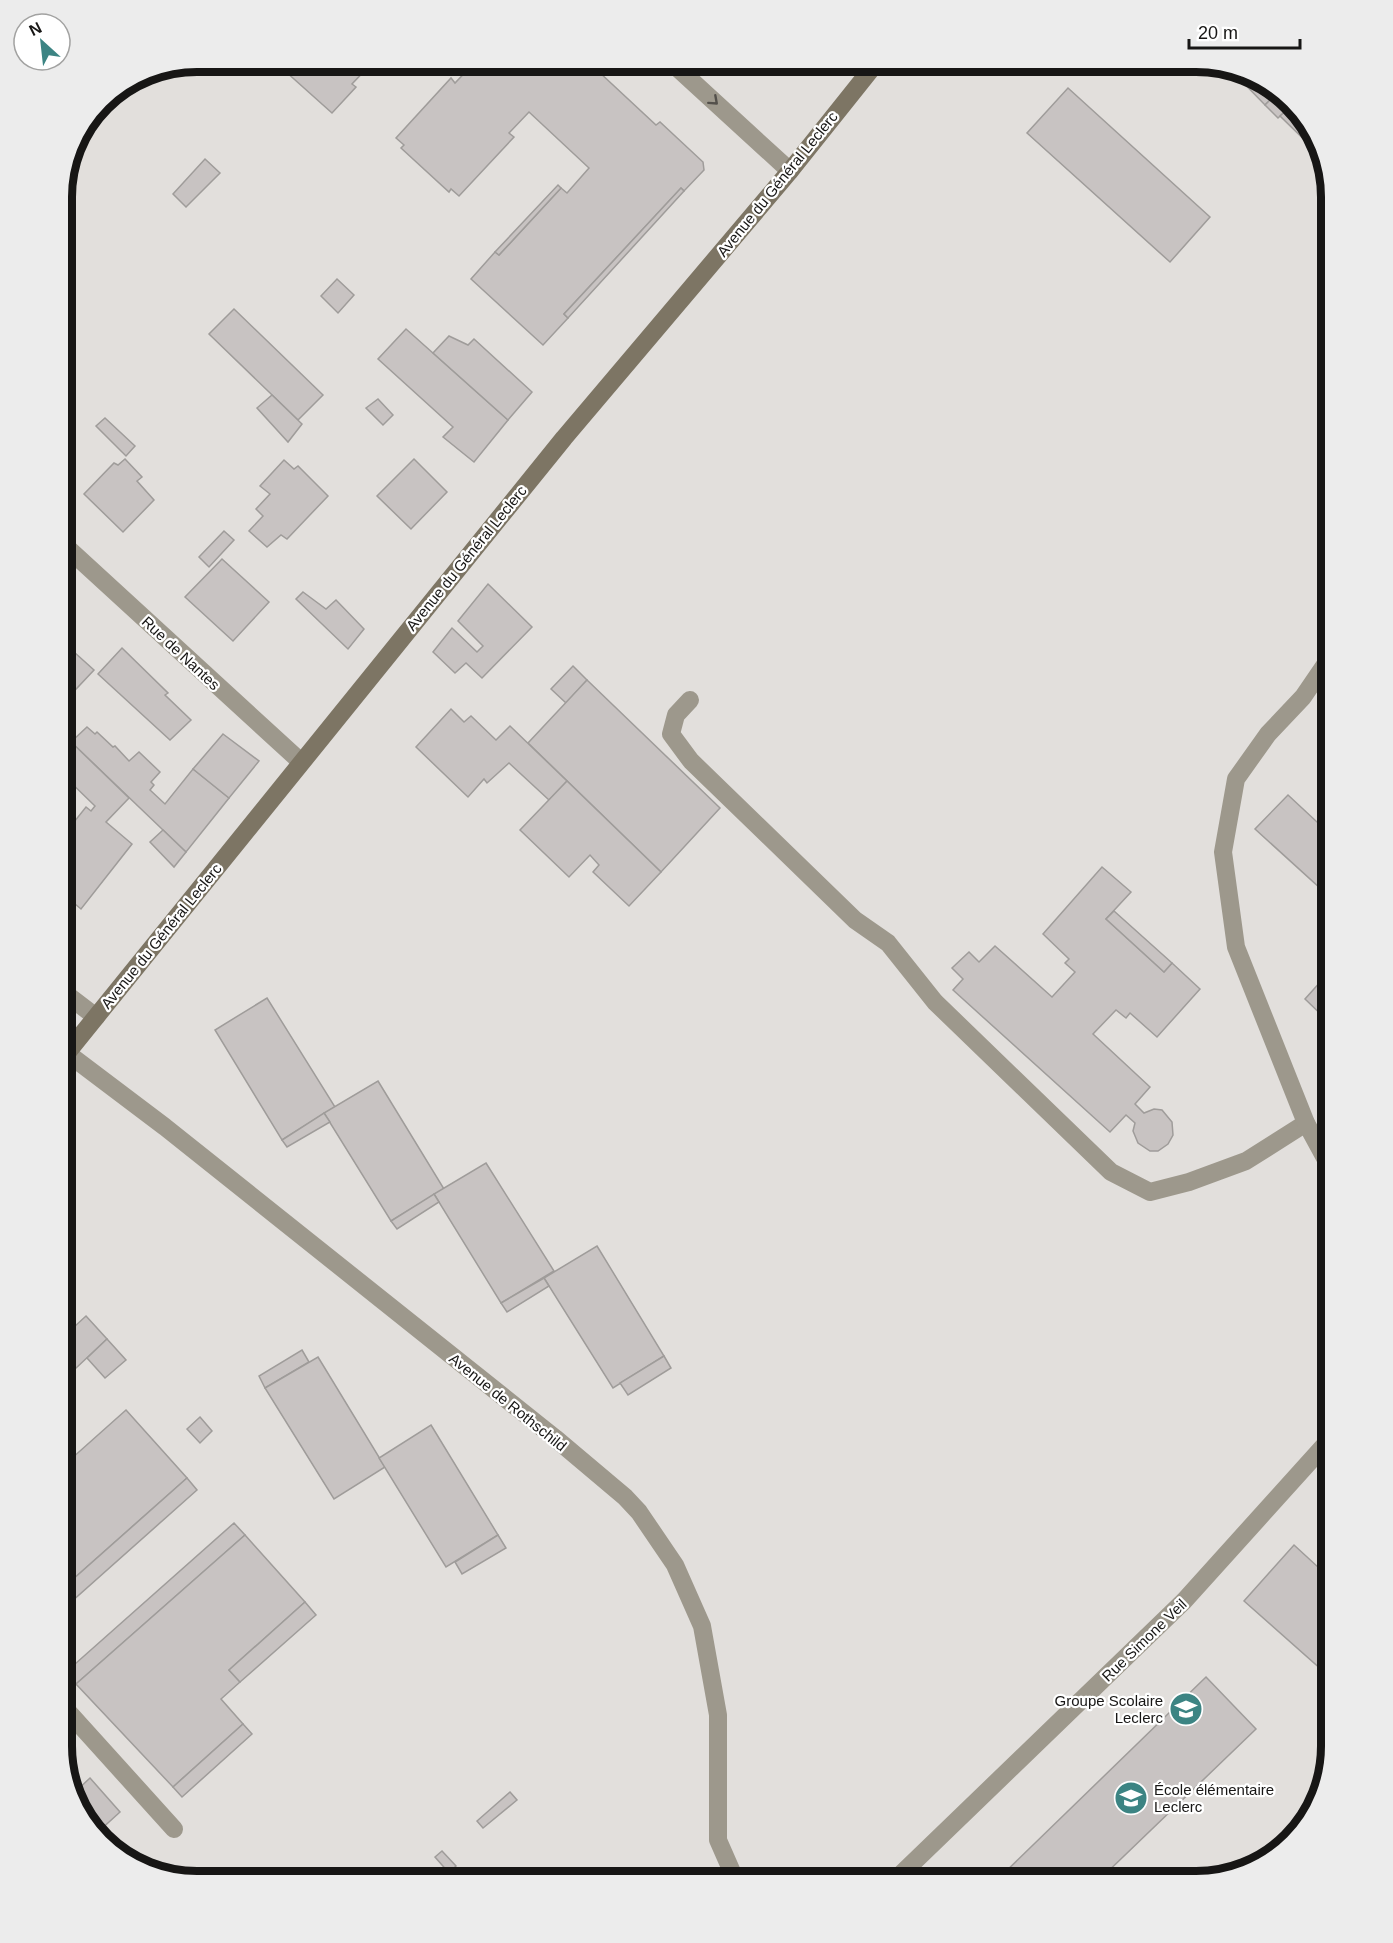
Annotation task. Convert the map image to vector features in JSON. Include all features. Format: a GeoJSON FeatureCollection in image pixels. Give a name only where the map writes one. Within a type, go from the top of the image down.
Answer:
{"type":"FeatureCollection","features":[{"type":"Feature","properties":{"kind":"main road","name":"Avenue du Général Leclerc"},"geometry":{"type":"LineString","coordinates":[[72,1046],[564,438],[790,171],[870,72]]}},
{"type":"Feature","properties":{"kind":"street"},"geometry":{"type":"LineString","coordinates":[[682,72],[790,171]]}},
{"type":"Feature","properties":{"kind":"street","name":"Rue de Nantes"},"geometry":{"type":"LineString","coordinates":[[72,552],[301,762]]}},
{"type":"Feature","properties":{"kind":"street"},"geometry":{"type":"LineString","coordinates":[[1321,672],[1303,697],[1268,734],[1236,780],[1223,852],[1236,947],[1306,1123],[1321,1150]]}},
{"type":"Feature","properties":{"kind":"street"},"geometry":{"type":"LineString","coordinates":[[690,700],[676,715],[671,734],[691,761],[855,920],[888,943],[935,1002],[1111,1172],[1150,1192],[1160,1190],[1246,1161],[1306,1123]]}},
{"type":"Feature","properties":{"kind":"street"},"geometry":{"type":"LineString","coordinates":[[72,999],[96,1017]]}},
{"type":"Feature","properties":{"kind":"street","name":"Avenue de Rothschild"},"geometry":{"type":"LineString","coordinates":[[72,1062],[165,1127],[555,1438],[625,1497],[639,1512],[675,1565],[702,1626],[718,1715],[718,1840],[732,1871]]}},
{"type":"Feature","properties":{"kind":"street","name":"Rue Simone Veil"},"geometry":{"type":"LineString","coordinates":[[904,1871],[1184,1601],[1321,1450]]}},
{"type":"Feature","properties":{"kind":"street"},"geometry":{"type":"LineString","coordinates":[[72,1716],[174,1829]]}},
{"type":"Feature","properties":{"kind":"building"},"geometry":{"type":"Polygon","coordinates":[[[286,72],[363,72],[352,84],[356,87],[332,113],[286,72]]]}},
{"type":"Feature","properties":{"kind":"building"},"geometry":{"type":"Polygon","coordinates":[[[465,72],[599,72],[656,125],[660,122],[703,162],[704,170],[684,191],[681,188],[564,314],[568,318],[543,345],[471,279],[495,252],[499,255],[561,188],[567,193],[589,168],[529,112],[509,133],[514,137],[459,196],[451,189],[449,192],[401,148],[404,145],[396,138],[451,78],[455,83],[465,72]]]}},
{"type":"Feature","properties":{"kind":"building"},"geometry":{"type":"Polygon","coordinates":[[[1242,81],[1272,98],[1265,105],[1242,81]]]}},
{"type":"Feature","properties":{"kind":"building"},"geometry":{"type":"Polygon","coordinates":[[[1068,88],[1210,217],[1170,262],[1027,133],[1068,88]]]}},
{"type":"Feature","properties":{"kind":"building"},"geometry":{"type":"Polygon","coordinates":[[[1272,98],[1286,111],[1278,118],[1265,105],[1272,98]]]}},
{"type":"Feature","properties":{"kind":"building"},"geometry":{"type":"Polygon","coordinates":[[[1286,111],[1300,128],[1309,144],[1280,116],[1286,111]]]}},
{"type":"Feature","properties":{"kind":"building"},"geometry":{"type":"Polygon","coordinates":[[[205,159],[220,173],[186,207],[173,194],[205,159]]]}},
{"type":"Feature","properties":{"kind":"building"},"geometry":{"type":"Polygon","coordinates":[[[558,185],[561,188],[499,255],[495,252],[558,185]]]}},
{"type":"Feature","properties":{"kind":"building"},"geometry":{"type":"Polygon","coordinates":[[[681,188],[684,191],[568,318],[564,314],[681,188]]]}},
{"type":"Feature","properties":{"kind":"building"},"geometry":{"type":"Polygon","coordinates":[[[337,279],[354,295],[338,313],[321,296],[337,279]]]}},
{"type":"Feature","properties":{"kind":"building"},"geometry":{"type":"Polygon","coordinates":[[[234,309],[323,395],[298,420],[209,334],[234,309]]]}},
{"type":"Feature","properties":{"kind":"building"},"geometry":{"type":"Polygon","coordinates":[[[406,329],[508,420],[474,462],[443,437],[453,427],[378,359],[406,329]]]}},
{"type":"Feature","properties":{"kind":"building"},"geometry":{"type":"Polygon","coordinates":[[[449,336],[468,345],[474,339],[532,392],[508,420],[433,353],[449,336]]]}},
{"type":"Feature","properties":{"kind":"building"},"geometry":{"type":"Polygon","coordinates":[[[272,395],[302,424],[288,442],[257,408],[272,395]]]}},
{"type":"Feature","properties":{"kind":"building"},"geometry":{"type":"Polygon","coordinates":[[[378,399],[393,415],[383,425],[366,408],[378,399]]]}},
{"type":"Feature","properties":{"kind":"building"},"geometry":{"type":"Polygon","coordinates":[[[105,418],[135,446],[126,456],[96,426],[105,418]]]}},
{"type":"Feature","properties":{"kind":"building"},"geometry":{"type":"Polygon","coordinates":[[[125,459],[142,477],[137,481],[154,500],[123,532],[84,494],[114,463],[118,465],[125,459]]]}},
{"type":"Feature","properties":{"kind":"building"},"geometry":{"type":"Polygon","coordinates":[[[414,459],[447,492],[411,529],[377,496],[414,459]]]}},
{"type":"Feature","properties":{"kind":"building"},"geometry":{"type":"Polygon","coordinates":[[[284,460],[294,469],[298,466],[328,496],[287,539],[281,535],[267,547],[249,531],[263,516],[256,509],[270,494],[260,486],[284,460]]]}},
{"type":"Feature","properties":{"kind":"building"},"geometry":{"type":"Polygon","coordinates":[[[224,531],[234,540],[209,567],[199,557],[224,531]]]}},
{"type":"Feature","properties":{"kind":"building"},"geometry":{"type":"Polygon","coordinates":[[[222,559],[269,602],[233,641],[185,597],[222,559]]]}},
{"type":"Feature","properties":{"kind":"building"},"geometry":{"type":"Polygon","coordinates":[[[488,584],[532,627],[482,678],[466,663],[455,673],[433,652],[452,628],[477,652],[483,646],[458,621],[488,584]]]}},
{"type":"Feature","properties":{"kind":"building"},"geometry":{"type":"Polygon","coordinates":[[[303,592],[326,609],[336,600],[364,629],[348,649],[296,599],[303,592]]]}},
{"type":"Feature","properties":{"kind":"building"},"geometry":{"type":"Polygon","coordinates":[[[122,648],[168,693],[165,695],[191,720],[170,740],[98,674],[122,648]]]}},
{"type":"Feature","properties":{"kind":"building"},"geometry":{"type":"Polygon","coordinates":[[[74,652],[94,670],[72,693],[72,654],[74,652]]]}},
{"type":"Feature","properties":{"kind":"building"},"geometry":{"type":"Polygon","coordinates":[[[573,666],[587,680],[566,703],[551,689],[573,666]]]}},
{"type":"Feature","properties":{"kind":"building"},"geometry":{"type":"Polygon","coordinates":[[[587,680],[720,808],[661,872],[528,743],[587,680]]]}},
{"type":"Feature","properties":{"kind":"building"},"geometry":{"type":"Polygon","coordinates":[[[451,709],[464,722],[471,716],[496,740],[510,726],[567,781],[549,800],[509,763],[487,783],[484,779],[468,797],[416,747],[451,709]]]}},
{"type":"Feature","properties":{"kind":"building"},"geometry":{"type":"Polygon","coordinates":[[[87,727],[95,734],[97,732],[113,747],[115,746],[129,761],[139,752],[160,772],[151,782],[154,785],[150,790],[165,804],[193,769],[229,798],[186,852],[72,741],[87,727]]]}},
{"type":"Feature","properties":{"kind":"building"},"geometry":{"type":"Polygon","coordinates":[[[223,734],[259,761],[229,798],[193,769],[223,734]]]}},
{"type":"Feature","properties":{"kind":"building"},"geometry":{"type":"Polygon","coordinates":[[[72,743],[129,798],[106,822],[132,844],[81,909],[72,901],[72,824],[86,807],[91,811],[95,806],[72,784],[72,743]]]}},
{"type":"Feature","properties":{"kind":"building"},"geometry":{"type":"Polygon","coordinates":[[[567,781],[661,872],[629,906],[593,872],[599,865],[590,855],[569,877],[520,830],[567,781]]]}},
{"type":"Feature","properties":{"kind":"building"},"geometry":{"type":"Polygon","coordinates":[[[1288,795],[1321,826],[1321,889],[1255,829],[1288,795]]]}},
{"type":"Feature","properties":{"kind":"building"},"geometry":{"type":"Polygon","coordinates":[[[163,830],[186,852],[174,867],[150,842],[163,830]]]}},
{"type":"Feature","properties":{"kind":"building"},"geometry":{"type":"Polygon","coordinates":[[[1102,867],[1131,892],[1106,919],[1164,972],[1172,963],[1200,989],[1157,1037],[1130,1013],[1126,1018],[1116,1010],[1093,1034],[1150,1087],[1135,1104],[1144,1113],[1154,1109],[1162,1110],[1172,1122],[1173,1135],[1168,1144],[1158,1151],[1150,1151],[1138,1143],[1133,1131],[1135,1123],[1126,1115],[1110,1132],[953,990],[963,979],[952,968],[969,952],[979,962],[995,946],[1052,997],[1075,972],[1065,963],[1069,959],[1043,934],[1102,867]]]}},
{"type":"Feature","properties":{"kind":"building"},"geometry":{"type":"Polygon","coordinates":[[[1114,911],[1172,963],[1164,972],[1106,919],[1114,911]]]}},
{"type":"Feature","properties":{"kind":"building"},"geometry":{"type":"Polygon","coordinates":[[[1321,981],[1321,1014],[1305,999],[1321,981]]]}},
{"type":"Feature","properties":{"kind":"building"},"geometry":{"type":"Polygon","coordinates":[[[267,998],[335,1107],[282,1140],[215,1030],[267,998]]]}},
{"type":"Feature","properties":{"kind":"building"},"geometry":{"type":"Polygon","coordinates":[[[378,1081],[444,1189],[391,1221],[324,1113],[378,1081]]]}},
{"type":"Feature","properties":{"kind":"building"},"geometry":{"type":"Polygon","coordinates":[[[324,1113],[330,1122],[287,1147],[282,1140],[324,1113]]]}},
{"type":"Feature","properties":{"kind":"building"},"geometry":{"type":"Polygon","coordinates":[[[486,1163],[554,1271],[501,1303],[434,1194],[486,1163]]]}},
{"type":"Feature","properties":{"kind":"building"},"geometry":{"type":"Polygon","coordinates":[[[434,1194],[439,1202],[397,1229],[391,1221],[434,1194]]]}},
{"type":"Feature","properties":{"kind":"building"},"geometry":{"type":"Polygon","coordinates":[[[597,1246],[664,1356],[613,1388],[544,1278],[597,1246]]]}},
{"type":"Feature","properties":{"kind":"building"},"geometry":{"type":"Polygon","coordinates":[[[544,1278],[549,1286],[507,1312],[501,1303],[544,1278]]]}},
{"type":"Feature","properties":{"kind":"building"},"geometry":{"type":"Polygon","coordinates":[[[86,1316],[107,1339],[75,1369],[72,1366],[72,1329],[86,1316]]]}},
{"type":"Feature","properties":{"kind":"building"},"geometry":{"type":"Polygon","coordinates":[[[107,1339],[126,1360],[105,1378],[87,1358],[107,1339]]]}},
{"type":"Feature","properties":{"kind":"building"},"geometry":{"type":"Polygon","coordinates":[[[302,1350],[309,1362],[265,1388],[259,1376],[302,1350]]]}},
{"type":"Feature","properties":{"kind":"building"},"geometry":{"type":"Polygon","coordinates":[[[664,1356],[671,1368],[628,1395],[620,1383],[664,1356]]]}},
{"type":"Feature","properties":{"kind":"building"},"geometry":{"type":"Polygon","coordinates":[[[318,1357],[385,1467],[334,1499],[265,1388],[318,1357]]]}},
{"type":"Feature","properties":{"kind":"building"},"geometry":{"type":"Polygon","coordinates":[[[126,1410],[187,1478],[72,1580],[72,1458],[126,1410]]]}},
{"type":"Feature","properties":{"kind":"building"},"geometry":{"type":"Polygon","coordinates":[[[200,1417],[212,1431],[200,1443],[187,1429],[200,1417]]]}},
{"type":"Feature","properties":{"kind":"building"},"geometry":{"type":"Polygon","coordinates":[[[431,1425],[498,1535],[446,1567],[379,1458],[431,1425]]]}},
{"type":"Feature","properties":{"kind":"building"},"geometry":{"type":"Polygon","coordinates":[[[187,1478],[197,1490],[72,1601],[72,1580],[187,1478]]]}},
{"type":"Feature","properties":{"kind":"building"},"geometry":{"type":"Polygon","coordinates":[[[234,1523],[245,1535],[76,1684],[72,1679],[72,1667],[234,1523]]]}},
{"type":"Feature","properties":{"kind":"building"},"geometry":{"type":"Polygon","coordinates":[[[245,1535],[305,1602],[229,1670],[240,1682],[221,1699],[243,1724],[173,1787],[76,1684],[245,1535]]]}},
{"type":"Feature","properties":{"kind":"building"},"geometry":{"type":"Polygon","coordinates":[[[498,1535],[506,1548],[462,1574],[455,1562],[498,1535]]]}},
{"type":"Feature","properties":{"kind":"building"},"geometry":{"type":"Polygon","coordinates":[[[1294,1545],[1321,1570],[1321,1669],[1244,1601],[1294,1545]]]}},
{"type":"Feature","properties":{"kind":"building"},"geometry":{"type":"Polygon","coordinates":[[[305,1602],[316,1615],[240,1682],[229,1670],[305,1602]]]}},
{"type":"Feature","properties":{"kind":"building"},"geometry":{"type":"Polygon","coordinates":[[[1206,1677],[1256,1729],[1108,1871],[1006,1871],[1206,1677]]]}},
{"type":"Feature","properties":{"kind":"building"},"geometry":{"type":"Polygon","coordinates":[[[243,1724],[252,1734],[182,1797],[173,1787],[243,1724]]]}},
{"type":"Feature","properties":{"kind":"building"},"geometry":{"type":"Polygon","coordinates":[[[90,1778],[120,1812],[103,1827],[89,1809],[80,1788],[90,1778]]]}},
{"type":"Feature","properties":{"kind":"building"},"geometry":{"type":"Polygon","coordinates":[[[510,1792],[517,1800],[483,1828],[477,1821],[510,1792]]]}},
{"type":"Feature","properties":{"kind":"building"},"geometry":{"type":"Polygon","coordinates":[[[442,1851],[456,1866],[451,1871],[447,1871],[435,1857],[442,1851]]]}},
{"type":"Feature","properties":{"kind":"place","name":"Groupe Scolaire Leclerc"},"geometry":{"type":"Point","coordinates":[1186,1709]}},
{"type":"Feature","properties":{"kind":"place","name":"École élémentaire Leclerc"},"geometry":{"type":"Point","coordinates":[1131,1798]}}]}
